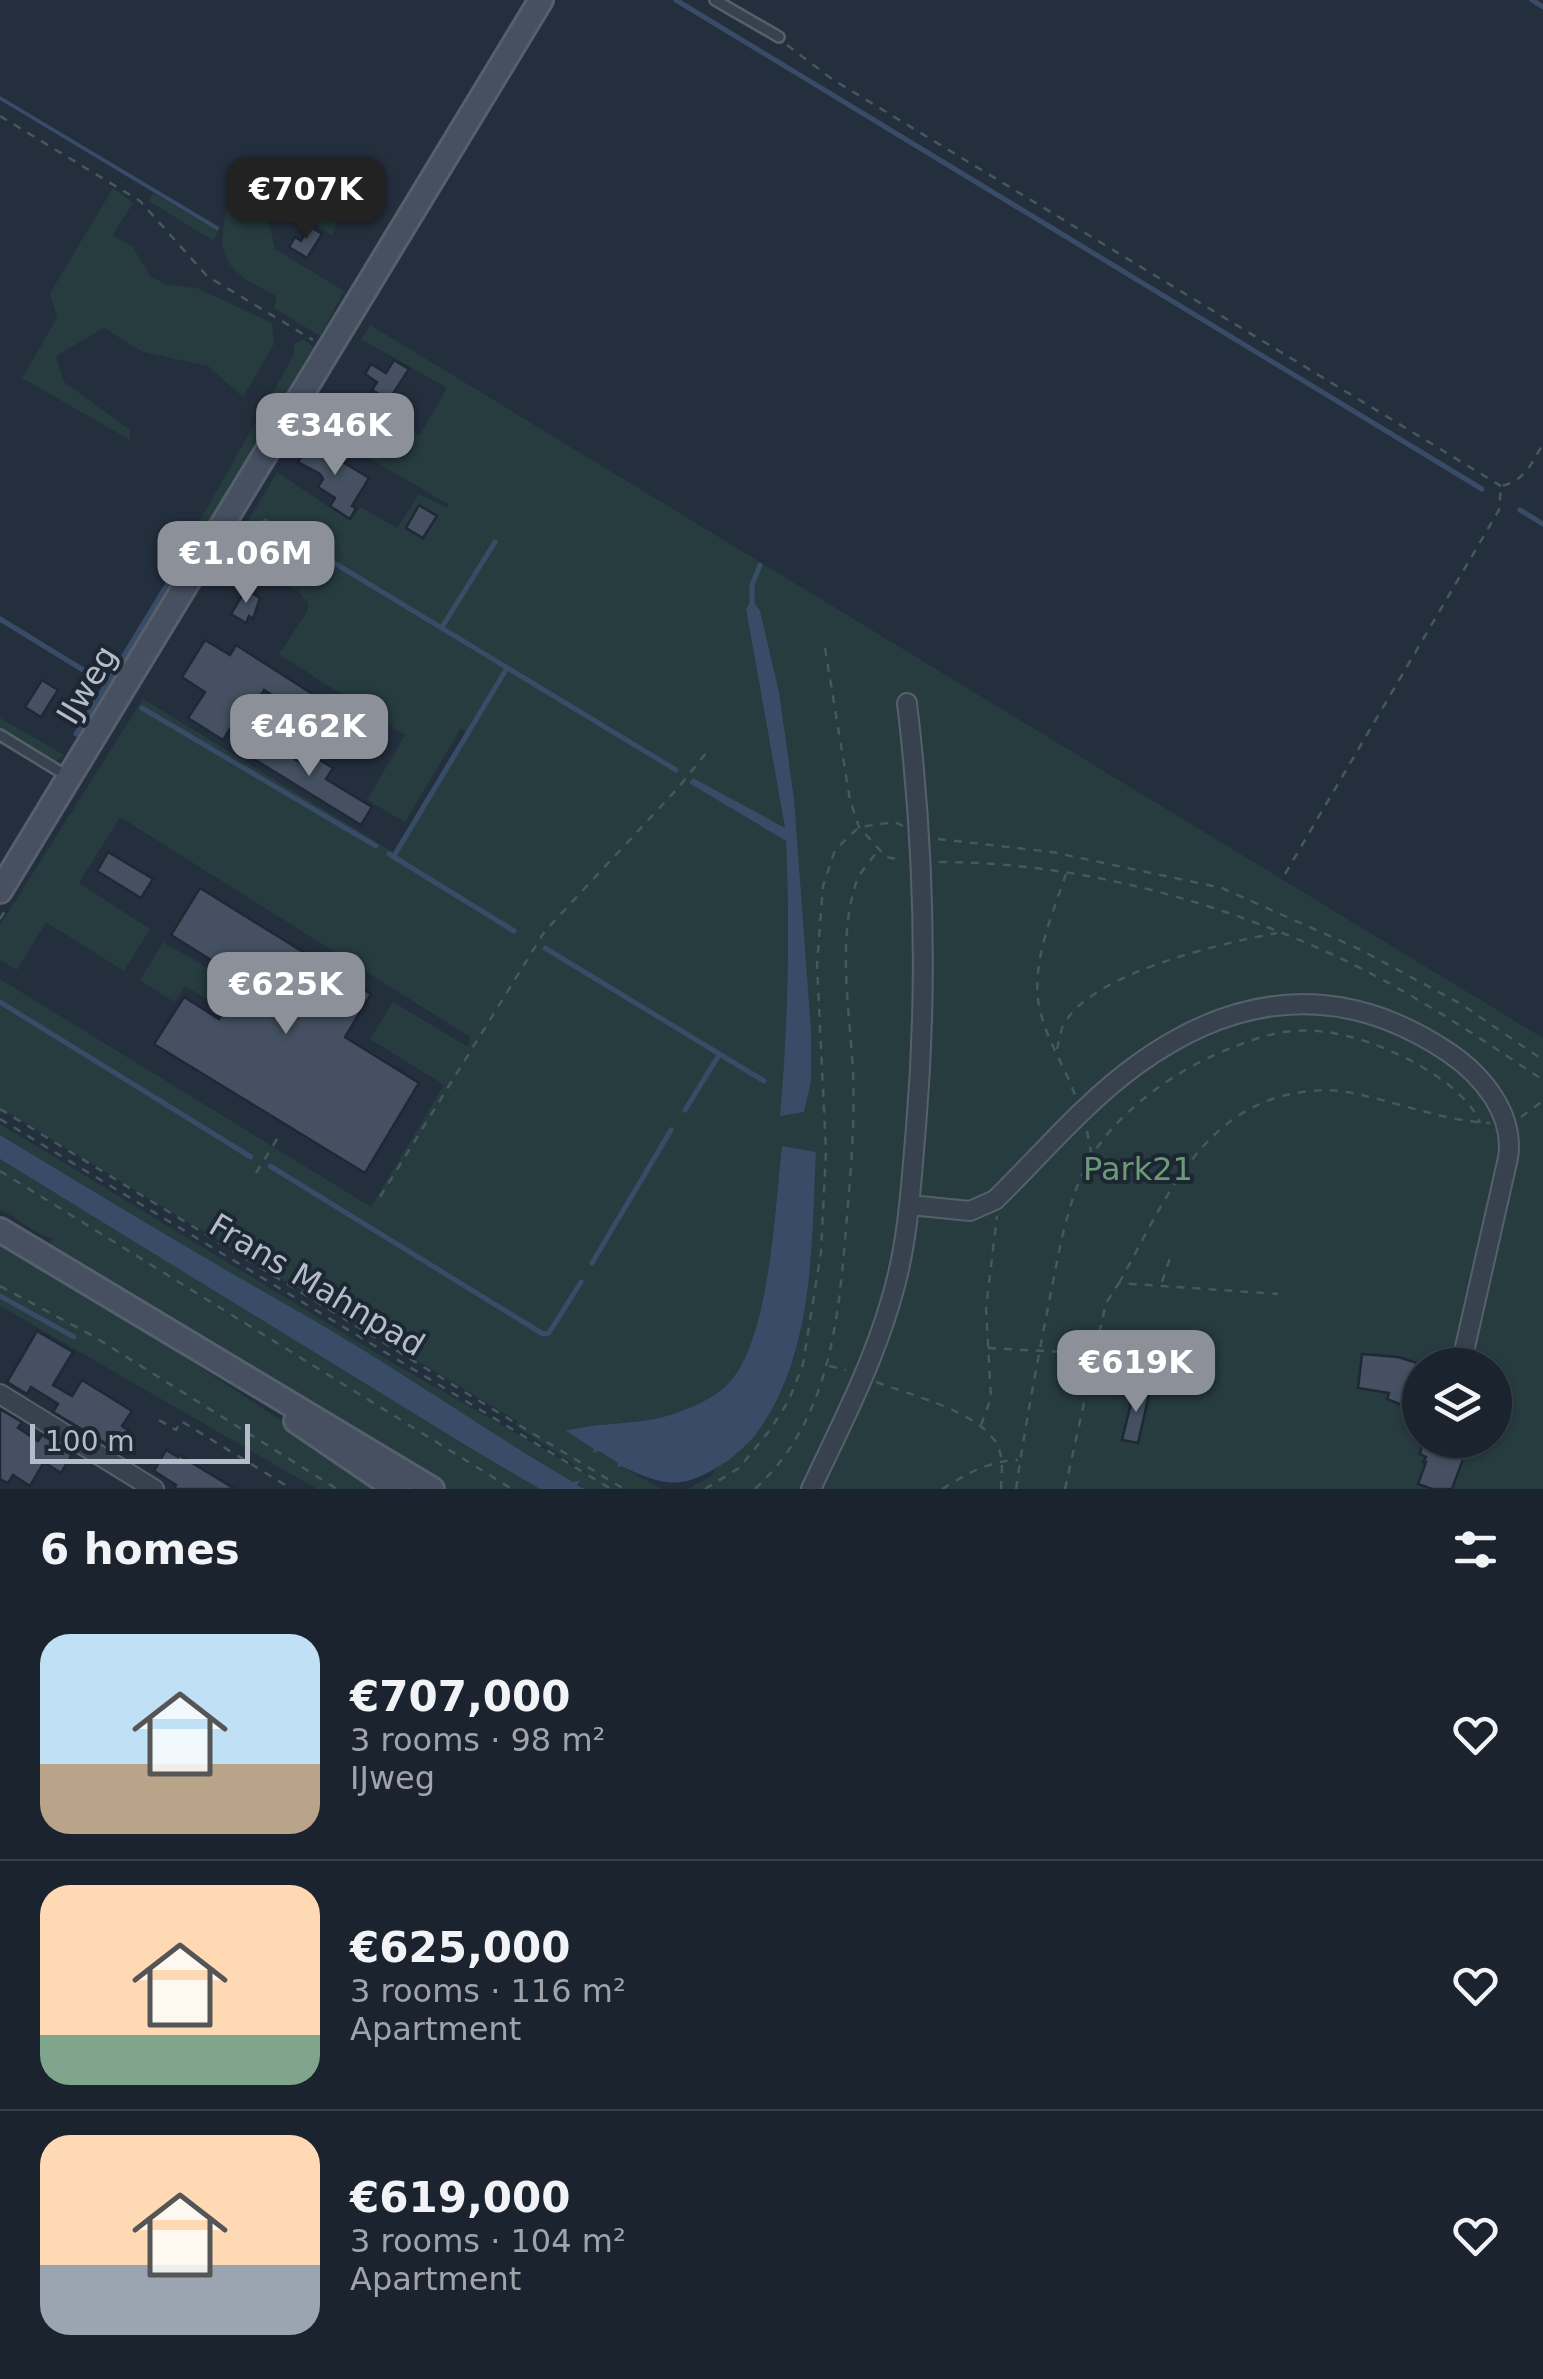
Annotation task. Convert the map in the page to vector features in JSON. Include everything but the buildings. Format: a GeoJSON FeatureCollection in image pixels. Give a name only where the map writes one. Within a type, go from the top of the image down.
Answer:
{"type":"FeatureCollection","features":[{"type":"Feature","properties":{"kind":"street","name":"IJweg"},"geometry":{"type":"LineString","coordinates":[[2,883],[541,0]]}},
{"type":"Feature","properties":{"kind":"street"},"geometry":{"type":"LineString","coordinates":[[811,1489],[864,1377],[892,1298],[910,1205],[922,1052],[925,919],[907,702]]}},
{"type":"Feature","properties":{"kind":"street"},"geometry":{"type":"LineString","coordinates":[[910,1205],[970,1210],[995,1200],[1137,1064],[1224,1018],[1290,1004],[1328,1003],[1362,1010],[1430,1040],[1475,1076],[1508,1123],[1508,1158],[1466,1348]]}},
{"type":"Feature","properties":{"kind":"street"},"geometry":{"type":"LineString","coordinates":[[0,1230],[432,1489]]}},
{"type":"Feature","properties":{"kind":"street"},"geometry":{"type":"LineString","coordinates":[[158,1324],[396,1489]]}},
{"type":"Feature","properties":{"kind":"street"},"geometry":{"type":"LineString","coordinates":[[0,1394],[154,1489]]}},
{"type":"Feature","properties":{"kind":"lane"},"geometry":{"type":"LineString","coordinates":[[716,0],[779,38]]}},
{"type":"Feature","properties":{"kind":"lane"},"geometry":{"type":"LineString","coordinates":[[0,736],[69,778]]}},
{"type":"Feature","properties":{"kind":"path"},"geometry":{"type":"LineString","coordinates":[[779,38],[832,79],[1500,486],[1525,475],[1543,444]]}},
{"type":"Feature","properties":{"kind":"path"},"geometry":{"type":"LineString","coordinates":[[0,116],[140,201],[207,276],[330,350]]}},
{"type":"Feature","properties":{"kind":"path"},"geometry":{"type":"LineString","coordinates":[[1285,874],[1499,510],[1500,486]]}},
{"type":"Feature","properties":{"kind":"path"},"geometry":{"type":"LineString","coordinates":[[825,648],[850,800],[859,828],[878,850],[895,860],[978,862],[1067,873],[1140,888],[1232,914],[1320,949],[1432,1008],[1543,1080]]}},
{"type":"Feature","properties":{"kind":"path"},"geometry":{"type":"LineString","coordinates":[[380,1197],[545,931],[706,753]]}},
{"type":"Feature","properties":{"kind":"path"},"geometry":{"type":"LineString","coordinates":[[705,1489],[739,1468],[770,1430],[789,1400],[803,1364],[821,1252],[825,1168],[818,964],[824,886],[835,850],[859,828],[895,822],[919,835],[965,844],[1052,852],[1222,888],[1358,949],[1461,1004],[1543,1060]]}},
{"type":"Feature","properties":{"kind":"path"},"geometry":{"type":"LineString","coordinates":[[755,1489],[790,1451],[828,1366],[842,1290],[854,1098],[847,948],[857,880],[878,850]]}},
{"type":"Feature","properties":{"kind":"path"},"geometry":{"type":"LineString","coordinates":[[1067,873],[1047,932],[1037,986],[1041,1015],[1057,1050],[1062,1027],[1074,1012],[1093,996],[1130,976],[1192,951],[1278,932]]}},
{"type":"Feature","properties":{"kind":"path"},"geometry":{"type":"LineString","coordinates":[[1016,1489],[1070,1207],[1092,1156],[1128,1116],[1188,1068],[1269,1032],[1344,1035],[1376,1044],[1424,1068],[1467,1103],[1480,1123]]}},
{"type":"Feature","properties":{"kind":"path"},"geometry":{"type":"LineString","coordinates":[[1065,1489],[1106,1303],[1184,1167],[1229,1120],[1260,1102],[1300,1092],[1341,1090],[1480,1123],[1508,1123],[1543,1101]]}},
{"type":"Feature","properties":{"kind":"path"},"geometry":{"type":"LineString","coordinates":[[0,1109],[624,1489]]}},
{"type":"Feature","properties":{"kind":"path","name":"Frans Mahnpad"},"geometry":{"type":"LineString","coordinates":[[0,1119],[611,1489]]}},
{"type":"Feature","properties":{"kind":"path"},"geometry":{"type":"LineString","coordinates":[[256,1173],[279,1136]]}},
{"type":"Feature","properties":{"kind":"path"},"geometry":{"type":"LineString","coordinates":[[0,1172],[512,1489]]}},
{"type":"Feature","properties":{"kind":"path"},"geometry":{"type":"LineString","coordinates":[[981,1427],[991,1398],[986,1308],[995,1200]]}},
{"type":"Feature","properties":{"kind":"path"},"geometry":{"type":"LineString","coordinates":[[1162,1284],[1171,1254]]}},
{"type":"Feature","properties":{"kind":"path"},"geometry":{"type":"LineString","coordinates":[[1119,1283],[1278,1294]]}},
{"type":"Feature","properties":{"kind":"path"},"geometry":{"type":"LineString","coordinates":[[0,1286],[93,1336],[336,1489]]}},
{"type":"Feature","properties":{"kind":"path"},"geometry":{"type":"LineString","coordinates":[[986,1348],[1063,1352]]}},
{"type":"Feature","properties":{"kind":"path"},"geometry":{"type":"LineString","coordinates":[[864,1377],[961,1414],[981,1427],[998,1447],[1002,1460],[1001,1489]]}},
{"type":"Feature","properties":{"kind":"path"},"geometry":{"type":"LineString","coordinates":[[159,1420],[176,1430],[181,1421],[288,1486],[286,1489]]}},
{"type":"Feature","properties":{"kind":"path"},"geometry":{"type":"LineString","coordinates":[[942,1489],[978,1468],[1002,1460],[1020,1460]]}},
{"type":"Feature","properties":{"kind":"green space"},"geometry":{"type":"Polygon","coordinates":[[[249,158],[340,217],[332,235],[295,211],[268,219],[275,249],[344,291],[320,336],[274,308],[277,297],[245,279],[227,259],[223,246],[226,216],[249,158]]]}},
{"type":"Feature","properties":{"kind":"green space"},"geometry":{"type":"Polygon","coordinates":[[[113,188],[133,203],[112,236],[132,246],[150,276],[165,284],[197,288],[268,321],[272,324],[274,344],[243,397],[208,366],[143,352],[104,328],[56,356],[64,382],[130,430],[130,440],[22,378],[57,318],[50,293],[113,188]]]}},
{"type":"Feature","properties":{"kind":"green space"},"geometry":{"type":"Polygon","coordinates":[[[153,193],[218,231],[214,241],[149,201],[153,193]]]}},
{"type":"Feature","properties":{"kind":"green space","name":"Park21"},"geometry":{"type":"Polygon","coordinates":[[[370,325],[1543,1038],[1543,1489],[687,1489],[710,1477],[794,1359],[809,1274],[816,1152],[782,1147],[762,1306],[742,1365],[722,1390],[688,1409],[660,1418],[567,1432],[618,1463],[617,1467],[661,1489],[585,1489],[577,1484],[579,1480],[574,1483],[348,1340],[0,1135],[0,1124],[393,1363],[599,1481],[516,1426],[517,1421],[0,1108],[0,979],[371,1207],[444,1085],[370,1039],[393,1002],[468,1047],[470,1037],[120,817],[79,883],[150,929],[124,971],[46,922],[17,970],[0,960],[0,925],[143,699],[393,852],[466,732],[461,728],[405,822],[367,800],[405,735],[279,654],[308,610],[308,603],[296,589],[230,551],[277,472],[350,521],[360,507],[397,528],[419,494],[447,508],[448,504],[309,423],[318,407],[381,441],[407,425],[419,436],[447,388],[361,339],[370,325]],[[746,609],[785,829],[693,778],[690,783],[786,841],[788,978],[780,1115],[804,1112],[794,798],[779,692],[760,611],[746,609]]]}},
{"type":"Feature","properties":{"kind":"green space"},"geometry":{"type":"Polygon","coordinates":[[[303,339],[313,347],[183,571],[174,566],[294,355],[294,344],[303,339]]]}},
{"type":"Feature","properties":{"kind":"green space"},"geometry":{"type":"Polygon","coordinates":[[[0,718],[64,755],[56,761],[0,728],[0,718]]]}},
{"type":"Feature","properties":{"kind":"green space"},"geometry":{"type":"Polygon","coordinates":[[[163,942],[227,979],[213,1002],[185,986],[174,1002],[140,980],[163,942]]]}},
{"type":"Feature","properties":{"kind":"green space"},"geometry":{"type":"Polygon","coordinates":[[[0,1159],[546,1489],[441,1489],[47,1247],[53,1238],[41,1235],[0,1209],[0,1159]]]}},
{"type":"Feature","properties":{"kind":"green space"},"geometry":{"type":"Polygon","coordinates":[[[0,1243],[180,1354],[385,1489],[317,1489],[0,1306],[0,1243]]]}},
{"type":"Feature","properties":{"kind":"water"},"geometry":{"type":"Polygon","coordinates":[[[0,96],[219,227],[218,231],[0,100],[0,96]]]}},
{"type":"Feature","properties":{"kind":"water"},"geometry":{"type":"Polygon","coordinates":[[[752,599],[760,611],[779,692],[794,798],[811,1031],[811,1081],[804,1112],[780,1116],[788,979],[786,841],[689,783],[693,778],[785,828],[746,609],[752,599]]]}},
{"type":"Feature","properties":{"kind":"water"},"geometry":{"type":"Polygon","coordinates":[[[0,1135],[348,1340],[573,1482],[580,1480],[577,1485],[585,1489],[540,1489],[472,1449],[0,1159],[0,1135]]]}},
{"type":"Feature","properties":{"kind":"water"},"geometry":{"type":"Polygon","coordinates":[[[782,1146],[816,1152],[806,1298],[790,1369],[775,1403],[747,1444],[729,1460],[688,1481],[665,1482],[617,1467],[618,1463],[599,1451],[593,1453],[594,1449],[566,1431],[680,1412],[721,1390],[741,1365],[753,1338],[768,1272],[782,1146]]]}},
{"type":"Feature","properties":{"kind":"waterway"},"geometry":{"type":"LineString","coordinates":[[676,0],[1482,489]]}},
{"type":"Feature","properties":{"kind":"waterway"},"geometry":{"type":"LineString","coordinates":[[1532,0],[1543,7]]}},
{"type":"Feature","properties":{"kind":"waterway"},"geometry":{"type":"LineString","coordinates":[[1520,510],[1543,524]]}},
{"type":"Feature","properties":{"kind":"waterway"},"geometry":{"type":"LineString","coordinates":[[265,521],[676,770]]}},
{"type":"Feature","properties":{"kind":"waterway"},"geometry":{"type":"LineString","coordinates":[[76,734],[203,526]]}},
{"type":"Feature","properties":{"kind":"waterway"},"geometry":{"type":"LineString","coordinates":[[442,627],[495,542]]}},
{"type":"Feature","properties":{"kind":"waterway"},"geometry":{"type":"LineString","coordinates":[[752,606],[752,585],[760,565]]}},
{"type":"Feature","properties":{"kind":"waterway"},"geometry":{"type":"LineString","coordinates":[[0,619],[106,684]]}},
{"type":"Feature","properties":{"kind":"waterway"},"geometry":{"type":"LineString","coordinates":[[394,856],[507,668]]}},
{"type":"Feature","properties":{"kind":"waterway"},"geometry":{"type":"LineString","coordinates":[[142,708],[376,846]]}},
{"type":"Feature","properties":{"kind":"waterway"},"geometry":{"type":"LineString","coordinates":[[389,854],[514,931]]}},
{"type":"Feature","properties":{"kind":"waterway"},"geometry":{"type":"LineString","coordinates":[[545,948],[764,1081]]}},
{"type":"Feature","properties":{"kind":"waterway"},"geometry":{"type":"LineString","coordinates":[[0,1002],[251,1157]]}},
{"type":"Feature","properties":{"kind":"waterway"},"geometry":{"type":"LineString","coordinates":[[685,1110],[719,1055]]}},
{"type":"Feature","properties":{"kind":"waterway"},"geometry":{"type":"LineString","coordinates":[[592,1263],[671,1130]]}},
{"type":"Feature","properties":{"kind":"waterway"},"geometry":{"type":"LineString","coordinates":[[270,1166],[543,1334],[549,1333],[581,1282]]}},
{"type":"Feature","properties":{"kind":"waterway"},"geometry":{"type":"LineString","coordinates":[[0,1296],[74,1337]]}}]}
